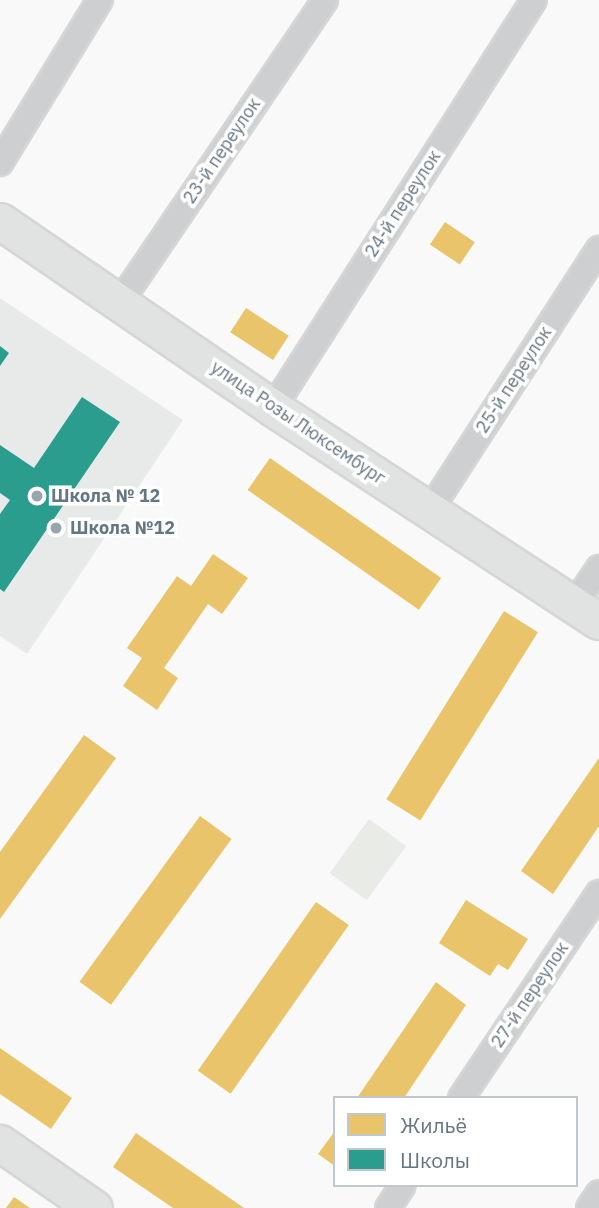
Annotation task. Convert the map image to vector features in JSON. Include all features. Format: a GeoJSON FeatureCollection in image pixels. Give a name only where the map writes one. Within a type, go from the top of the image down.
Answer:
{"type":"FeatureCollection","features":[{"type":"Feature","properties":{"kind":"street"},"geometry":{"type":"LineString","coordinates":[[0,163],[100,0]]}},
{"type":"Feature","properties":{"kind":"street","name":"23-й переулок"},"geometry":{"type":"LineString","coordinates":[[120,302],[325,0]]}},
{"type":"Feature","properties":{"kind":"street","name":"24-й переулок"},"geometry":{"type":"LineString","coordinates":[[273,408],[534,0]]}},
{"type":"Feature","properties":{"kind":"street","name":"улица Розы Люксембург"},"geometry":{"type":"LineString","coordinates":[[0,221],[273,408],[587,613]]}},
{"type":"Feature","properties":{"kind":"street","name":"25-й переулок"},"geometry":{"type":"LineString","coordinates":[[430,510],[599,248]]}},
{"type":"Feature","properties":{"kind":"street"},"geometry":{"type":"LineString","coordinates":[[587,613],[599,568]]}},
{"type":"Feature","properties":{"kind":"street","name":"27-й переулок"},"geometry":{"type":"LineString","coordinates":[[462,1096],[599,893]]}},
{"type":"Feature","properties":{"kind":"street"},"geometry":{"type":"LineString","coordinates":[[0,1143],[94,1208]]}},
{"type":"Feature","properties":{"kind":"street"},"geometry":{"type":"LineString","coordinates":[[388,1208],[402,1187]]}},
{"type":"Feature","properties":{"kind":"street"},"geometry":{"type":"LineString","coordinates":[[589,1208],[599,1193]]}},
{"type":"Feature","properties":{"kind":"shaded area","name":"Школа №12"},"geometry":{"type":"Polygon","coordinates":[[[0,298],[183,420],[27,654],[0,636],[0,298]]]}},
{"type":"Feature","properties":{"kind":"shaded area"},"geometry":{"type":"Polygon","coordinates":[[[369,819],[406,846],[367,900],[330,873],[369,819]]]}},
{"type":"Feature","properties":{"kind":"building: Жильё"},"geometry":{"type":"Polygon","coordinates":[[[445,222],[475,242],[460,265],[430,244],[445,222]]]}},
{"type":"Feature","properties":{"kind":"building: Жильё"},"geometry":{"type":"Polygon","coordinates":[[[246,308],[289,336],[273,360],[230,332],[246,308]]]}},
{"type":"Feature","properties":{"kind":"building: Жильё"},"geometry":{"type":"Polygon","coordinates":[[[270,458],[441,578],[419,610],[248,490],[270,458]]]}},
{"type":"Feature","properties":{"kind":"building: Жильё"},"geometry":{"type":"Polygon","coordinates":[[[213,554],[248,578],[222,614],[208,604],[164,668],[178,678],[157,710],[123,686],[142,658],[127,648],[177,576],[191,586],[213,554]]]}},
{"type":"Feature","properties":{"kind":"building: Жильё"},"geometry":{"type":"Polygon","coordinates":[[[504,611],[538,632],[420,820],[386,799],[504,611]]]}},
{"type":"Feature","properties":{"kind":"building: Жильё"},"geometry":{"type":"Polygon","coordinates":[[[84,735],[116,758],[0,919],[0,852],[84,735]]]}},
{"type":"Feature","properties":{"kind":"building: Жильё"},"geometry":{"type":"Polygon","coordinates":[[[599,758],[599,826],[553,894],[521,871],[599,758]]]}},
{"type":"Feature","properties":{"kind":"building: Жильё"},"geometry":{"type":"Polygon","coordinates":[[[200,816],[232,839],[111,1005],[80,982],[200,816]]]}},
{"type":"Feature","properties":{"kind":"building: Жильё"},"geometry":{"type":"Polygon","coordinates":[[[466,900],[528,939],[508,970],[498,964],[490,976],[439,943],[466,900]]]}},
{"type":"Feature","properties":{"kind":"building: Жильё"},"geometry":{"type":"Polygon","coordinates":[[[316,902],[349,925],[231,1094],[198,1071],[316,902]]]}},
{"type":"Feature","properties":{"kind":"building: Жильё"},"geometry":{"type":"Polygon","coordinates":[[[436,982],[466,1005],[405,1096],[358,1096],[436,982]]]}},
{"type":"Feature","properties":{"kind":"building: Жильё"},"geometry":{"type":"Polygon","coordinates":[[[0,1048],[72,1098],[51,1129],[0,1094],[0,1048]]]}},
{"type":"Feature","properties":{"kind":"building: Жильё"},"geometry":{"type":"Polygon","coordinates":[[[136,1133],[244,1208],[173,1208],[113,1167],[136,1133]]]}},
{"type":"Feature","properties":{"kind":"building: Жильё"},"geometry":{"type":"Polygon","coordinates":[[[333,1134],[333,1165],[318,1154],[333,1134]]]}},
{"type":"Feature","properties":{"kind":"building: Жильё"},"geometry":{"type":"Polygon","coordinates":[[[14,1197],[30,1208],[6,1208],[14,1197]]]}},
{"type":"Feature","properties":{"kind":"building: Школы"},"geometry":{"type":"Polygon","coordinates":[[[0,346],[9,353],[0,366],[0,346]]]}},
{"type":"Feature","properties":{"kind":"building: Школы","name":"Школа № 12"},"geometry":{"type":"Polygon","coordinates":[[[82,397],[120,422],[4,592],[0,589],[0,514],[10,500],[0,493],[0,445],[34,468],[82,397]]]}},
{"type":"Feature","properties":{"kind":"place","name":"Школа № 12"},"geometry":{"type":"Point","coordinates":[37,496]}},
{"type":"Feature","properties":{"kind":"place","name":"Школа №12"},"geometry":{"type":"Point","coordinates":[56,528]}}]}
